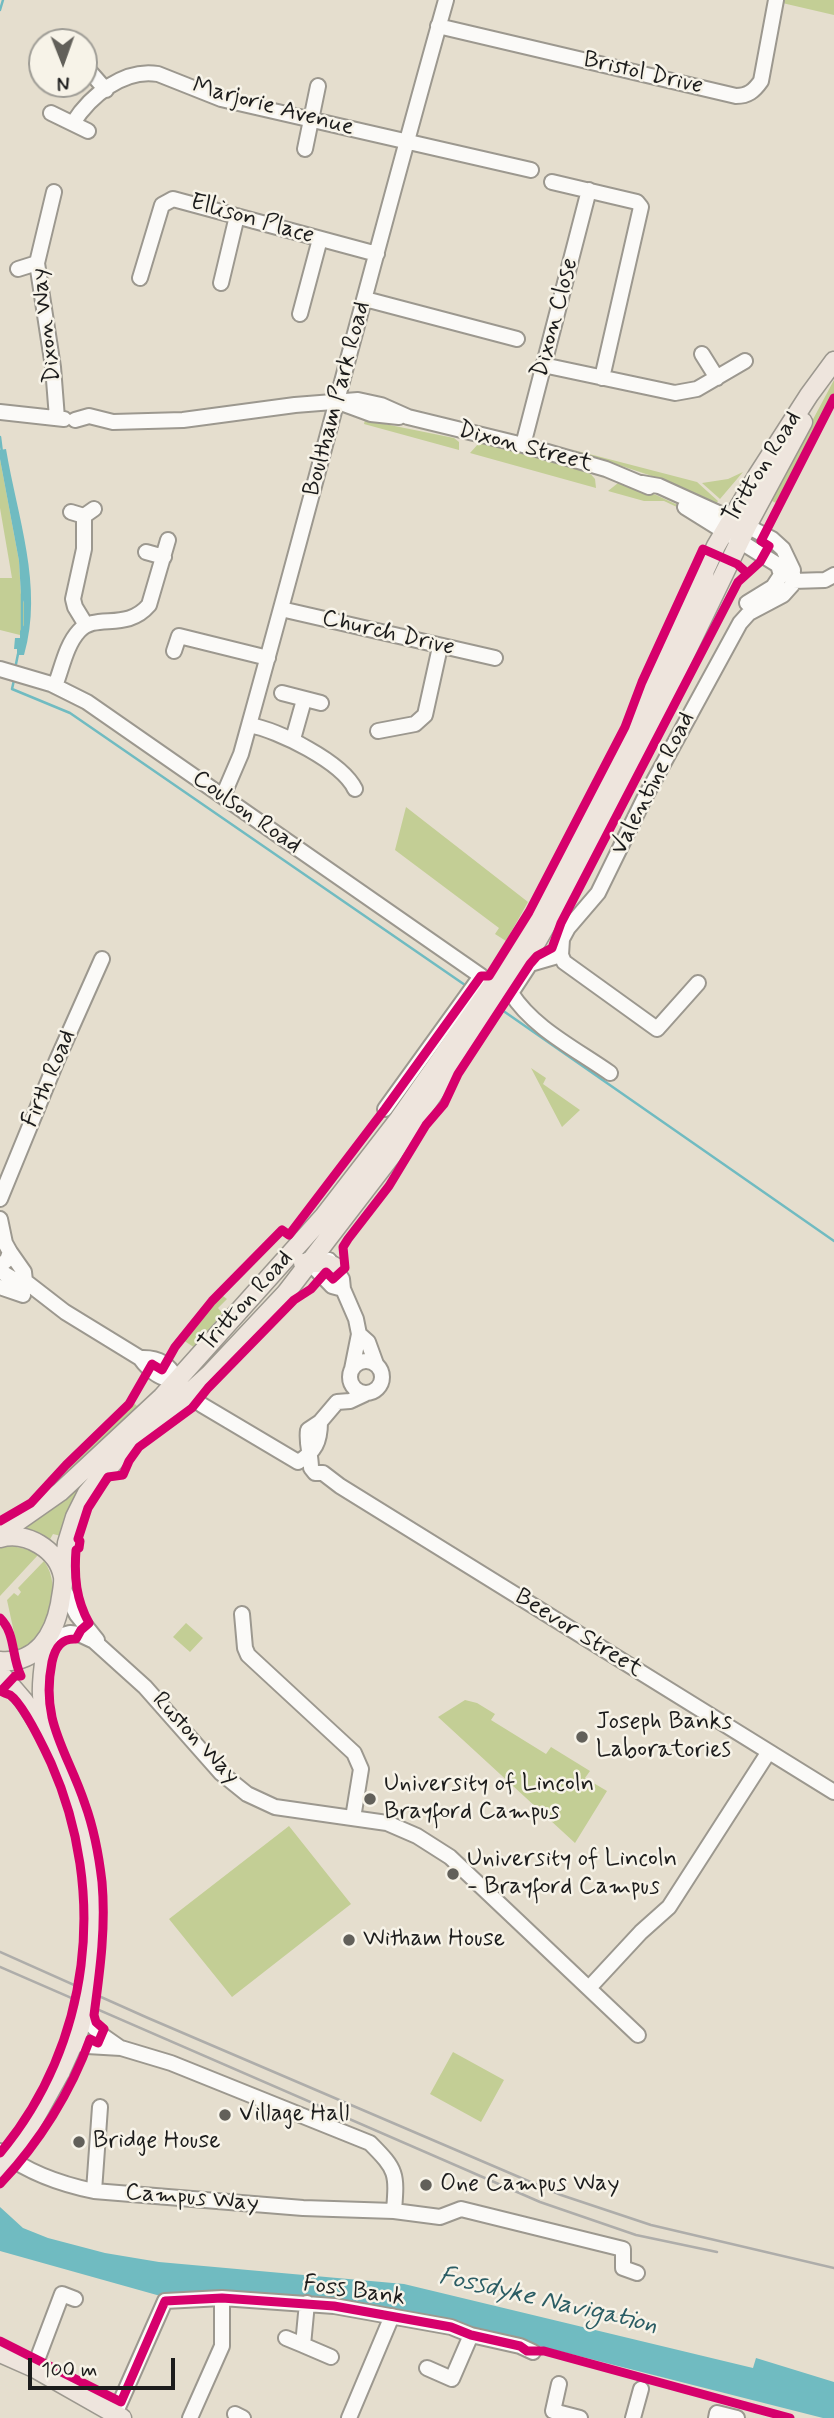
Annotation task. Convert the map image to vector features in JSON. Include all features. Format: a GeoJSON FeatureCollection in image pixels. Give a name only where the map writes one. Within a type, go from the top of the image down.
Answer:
{"type":"FeatureCollection","features":[{"type":"Feature","properties":{"kind":"main road","name":"Tritton Road"},"geometry":{"type":"LineString","coordinates":[[0,1536],[60,1492],[263,1319],[315,1256],[391,1155],[537,941],[606,819],[773,450],[834,360]]}},
{"type":"Feature","properties":{"kind":"main road","name":"Tritton Road"},"geometry":{"type":"LineString","coordinates":[[56,1752],[41,1693],[48,1640],[58,1618],[67,1543],[75,1517],[87,1493],[183,1387],[223,1329],[301,1242],[399,1119],[522,941],[561,874],[618,764],[704,579],[705,570],[760,504],[815,400],[823,377]]}},
{"type":"Feature","properties":{"kind":"main road"},"geometry":{"type":"LineString","coordinates":[[223,1329],[242,1317],[293,1266],[315,1256],[334,1266]]}},
{"type":"Feature","properties":{"kind":"main road"},"geometry":{"type":"LineString","coordinates":[[0,1536],[24,1538],[38,1543],[52,1554],[63,1583]]}},
{"type":"Feature","properties":{"kind":"main road"},"geometry":{"type":"LineString","coordinates":[[0,1661],[22,1658],[48,1640]]}},
{"type":"Feature","properties":{"kind":"main road"},"geometry":{"type":"LineString","coordinates":[[0,1673],[24,1701],[56,1752],[79,1812],[92,1868],[95,1913],[83,2013],[74,2043],[40,2112],[0,2167]]}},
{"type":"Feature","properties":{"kind":"main road"},"geometry":{"type":"LineString","coordinates":[[0,2353],[34,2368],[119,2416]]}},
{"type":"Feature","properties":{"kind":"street","name":"Boultham Park Road"},"geometry":{"type":"LineString","coordinates":[[223,796],[241,754],[268,658],[444,0]]}},
{"type":"Feature","properties":{"kind":"street","name":"Bristol Drive"},"geometry":{"type":"LineString","coordinates":[[438,26],[744,96],[750,94],[761,81],[776,0]]}},
{"type":"Feature","properties":{"kind":"street","name":"Marjorie Avenue"},"geometry":{"type":"LineString","coordinates":[[73,123],[88,105],[106,90],[128,75],[147,72],[158,74],[208,96],[531,170]]}},
{"type":"Feature","properties":{"kind":"street"},"geometry":{"type":"LineString","coordinates":[[98,81],[106,90]]}},
{"type":"Feature","properties":{"kind":"street"},"geometry":{"type":"LineString","coordinates":[[305,149],[318,86]]}},
{"type":"Feature","properties":{"kind":"street"},"geometry":{"type":"LineString","coordinates":[[51,113],[88,131]]}},
{"type":"Feature","properties":{"kind":"street"},"geometry":{"type":"LineString","coordinates":[[552,182],[637,202],[641,207],[602,378]]}},
{"type":"Feature","properties":{"kind":"street","name":"Dixon Close"},"geometry":{"type":"LineString","coordinates":[[523,445],[589,190]]}},
{"type":"Feature","properties":{"kind":"street","name":"Dixon Way"},"geometry":{"type":"LineString","coordinates":[[54,192],[37,263],[53,367],[57,418]]}},
{"type":"Feature","properties":{"kind":"street","name":"Ellison Place"},"geometry":{"type":"LineString","coordinates":[[140,278],[164,202],[173,199],[376,254]]}},
{"type":"Feature","properties":{"kind":"street"},"geometry":{"type":"LineString","coordinates":[[221,283],[237,216]]}},
{"type":"Feature","properties":{"kind":"street"},"geometry":{"type":"LineString","coordinates":[[300,314],[320,239]]}},
{"type":"Feature","properties":{"kind":"street"},"geometry":{"type":"LineString","coordinates":[[18,269],[37,263]]}},
{"type":"Feature","properties":{"kind":"street"},"geometry":{"type":"LineString","coordinates":[[365,299],[517,339]]}},
{"type":"Feature","properties":{"kind":"street"},"geometry":{"type":"LineString","coordinates":[[702,354],[717,378]]}},
{"type":"Feature","properties":{"kind":"street"},"geometry":{"type":"LineString","coordinates":[[543,365],[675,393],[697,390],[745,361]]}},
{"type":"Feature","properties":{"kind":"street","name":"Dixon Street"},"geometry":{"type":"LineString","coordinates":[[0,412],[75,420],[103,426],[113,422],[183,421],[306,403],[336,402],[384,416],[408,417],[523,445],[606,469],[642,483],[695,512],[736,530]]}},
{"type":"Feature","properties":{"kind":"street"},"geometry":{"type":"LineString","coordinates":[[83,513],[84,549],[73,599],[86,625]]}},
{"type":"Feature","properties":{"kind":"street"},"geometry":{"type":"LineString","coordinates":[[736,530],[783,549],[792,564],[793,581],[825,580],[834,575]]}},
{"type":"Feature","properties":{"kind":"street","name":"Valentine Road"},"geometry":{"type":"LineString","coordinates":[[736,530],[774,561],[781,575],[773,587],[745,605],[740,623]]}},
{"type":"Feature","properties":{"kind":"street"},"geometry":{"type":"LineString","coordinates":[[55,686],[73,640],[86,625],[126,621],[143,612],[154,594],[168,540]]}},
{"type":"Feature","properties":{"kind":"street"},"geometry":{"type":"LineString","coordinates":[[146,552],[164,557]]}},
{"type":"Feature","properties":{"kind":"street","name":"Valentine Road"},"geometry":{"type":"LineString","coordinates":[[562,939],[598,893],[662,764],[740,623],[753,610],[783,595],[793,581]]}},
{"type":"Feature","properties":{"kind":"street","name":"Church Drive"},"geometry":{"type":"LineString","coordinates":[[281,609],[495,658]]}},
{"type":"Feature","properties":{"kind":"street"},"geometry":{"type":"LineString","coordinates":[[174,651],[179,636],[268,658]]}},
{"type":"Feature","properties":{"kind":"street"},"geometry":{"type":"LineString","coordinates":[[374,733],[415,724],[425,715],[440,647]]}},
{"type":"Feature","properties":{"kind":"street","name":"Coulson Road"},"geometry":{"type":"LineString","coordinates":[[0,669],[55,686],[87,702],[481,976],[385,1109]]}},
{"type":"Feature","properties":{"kind":"street"},"geometry":{"type":"LineString","coordinates":[[282,693],[321,703]]}},
{"type":"Feature","properties":{"kind":"street"},"geometry":{"type":"LineString","coordinates":[[293,739],[304,700]]}},
{"type":"Feature","properties":{"kind":"street"},"geometry":{"type":"LineString","coordinates":[[249,725],[293,739],[349,778],[358,792]]}},
{"type":"Feature","properties":{"kind":"street"},"geometry":{"type":"LineString","coordinates":[[537,941],[562,939],[561,954],[564,962],[657,1029],[698,983]]}},
{"type":"Feature","properties":{"kind":"street"},"geometry":{"type":"LineString","coordinates":[[561,954],[530,964],[511,993],[534,1020],[610,1073]]}},
{"type":"Feature","properties":{"kind":"street","name":"Firth Road"},"geometry":{"type":"LineString","coordinates":[[0,1199],[102,959]]}},
{"type":"Feature","properties":{"kind":"street"},"geometry":{"type":"LineString","coordinates":[[0,1219],[7,1260],[0,1268],[24,1288],[140,1358],[147,1367],[166,1380],[183,1387],[202,1405],[298,1462],[311,1454],[319,1443],[320,1422],[337,1402],[338,1391],[351,1372],[361,1361],[376,1364]]}},
{"type":"Feature","properties":{"kind":"street"},"geometry":{"type":"LineString","coordinates":[[301,1242],[315,1256],[332,1286],[343,1289]]}},
{"type":"Feature","properties":{"kind":"street"},"geometry":{"type":"LineString","coordinates":[[5,1245],[24,1272],[24,1288]]}},
{"type":"Feature","properties":{"kind":"street"},"geometry":{"type":"LineString","coordinates":[[334,1266],[342,1279],[359,1334],[351,1372],[352,1386],[365,1394]]}},
{"type":"Feature","properties":{"kind":"street"},"geometry":{"type":"LineString","coordinates":[[0,1287],[24,1288]]}},
{"type":"Feature","properties":{"kind":"street"},"geometry":{"type":"LineString","coordinates":[[337,1402],[350,1401],[376,1390],[381,1384],[382,1373],[369,1342],[359,1334]]}},
{"type":"Feature","properties":{"kind":"street","name":"Beevor Street"},"geometry":{"type":"LineString","coordinates":[[311,1454],[311,1468],[315,1472],[323,1473],[834,1792]]}},
{"type":"Feature","properties":{"kind":"street","name":"Ruston Way"},"geometry":{"type":"LineString","coordinates":[[63,1583],[77,1615],[102,1648]]}},
{"type":"Feature","properties":{"kind":"street"},"geometry":{"type":"LineString","coordinates":[[243,1614],[245,1648],[248,1655],[354,1754],[360,1769],[353,1818]]}},
{"type":"Feature","properties":{"kind":"street","name":"Ruston Way"},"geometry":{"type":"LineString","coordinates":[[48,1640],[70,1633],[94,1641],[145,1687],[221,1773],[247,1794],[275,1807],[387,1824],[417,1836],[450,1857],[638,2035]]}},
{"type":"Feature","properties":{"kind":"street"},"geometry":{"type":"LineString","coordinates":[[589,1987],[641,1932],[669,1907],[768,1753]]}},
{"type":"Feature","properties":{"kind":"street"},"geometry":{"type":"LineString","coordinates":[[83,2013],[93,2028],[121,2048]]}},
{"type":"Feature","properties":{"kind":"street"},"geometry":{"type":"LineString","coordinates":[[74,2043],[121,2048],[171,2063],[370,2144],[393,2170],[397,2181],[394,2211]]}},
{"type":"Feature","properties":{"kind":"street"},"geometry":{"type":"LineString","coordinates":[[94,2191],[100,2108]]}},
{"type":"Feature","properties":{"kind":"street","name":"Campus Way"},"geometry":{"type":"LineString","coordinates":[[0,2151],[20,2166],[66,2186],[94,2191],[303,2208],[394,2211],[440,2217],[461,2209],[623,2249],[623,2268],[637,2273]]}},
{"type":"Feature","properties":{"kind":"street"},"geometry":{"type":"LineString","coordinates":[[34,2368],[62,2294],[75,2299]]}},
{"type":"Feature","properties":{"kind":"street"},"geometry":{"type":"LineString","coordinates":[[190,2418],[222,2346],[222,2298]]}},
{"type":"Feature","properties":{"kind":"street","name":"Foss Bank"},"geometry":{"type":"LineString","coordinates":[[119,2416],[165,2301],[222,2298],[307,2303],[451,2327],[533,2352]]}},
{"type":"Feature","properties":{"kind":"street"},"geometry":{"type":"LineString","coordinates":[[303,2345],[307,2303]]}},
{"type":"Feature","properties":{"kind":"street"},"geometry":{"type":"LineString","coordinates":[[349,2418],[392,2316]]}},
{"type":"Feature","properties":{"kind":"street"},"geometry":{"type":"LineString","coordinates":[[427,2368],[452,2379],[471,2335]]}},
{"type":"Feature","properties":{"kind":"street"},"geometry":{"type":"LineString","coordinates":[[286,2339],[331,2357]]}},
{"type":"Feature","properties":{"kind":"street"},"geometry":{"type":"LineString","coordinates":[[559,2384],[552,2414],[580,2418]]}},
{"type":"Feature","properties":{"kind":"street"},"geometry":{"type":"LineString","coordinates":[[633,2418],[641,2389]]}},
{"type":"Feature","properties":{"kind":"street"},"geometry":{"type":"LineString","coordinates":[[716,2418],[717,2413],[737,2418]]}},
{"type":"Feature","properties":{"kind":"green space"},"geometry":{"type":"Polygon","coordinates":[[[834,0],[834,15],[778,2],[834,0]]]}},
{"type":"Feature","properties":{"kind":"green space"},"geometry":{"type":"Polygon","coordinates":[[[834,380],[834,393],[776,503],[770,500],[834,380]]]}},
{"type":"Feature","properties":{"kind":"green space"},"geometry":{"type":"Polygon","coordinates":[[[365,420],[454,438],[459,442],[459,450],[364,424],[365,420]]]}},
{"type":"Feature","properties":{"kind":"green space"},"geometry":{"type":"Polygon","coordinates":[[[479,443],[516,450],[587,470],[595,479],[596,488],[470,453],[479,443]]]}},
{"type":"Feature","properties":{"kind":"green space"},"geometry":{"type":"Polygon","coordinates":[[[570,449],[697,482],[718,501],[716,504],[649,475],[570,449]]]}},
{"type":"Feature","properties":{"kind":"green space"},"geometry":{"type":"Polygon","coordinates":[[[0,459],[24,603],[24,625],[20,635],[0,630],[0,578],[12,578],[0,508],[0,459]]]}},
{"type":"Feature","properties":{"kind":"green space"},"geometry":{"type":"Polygon","coordinates":[[[743,472],[720,499],[702,483],[728,479],[743,472]]]}},
{"type":"Feature","properties":{"kind":"green space"},"geometry":{"type":"Polygon","coordinates":[[[618,483],[680,506],[679,508],[664,501],[644,501],[608,491],[618,483]]]}},
{"type":"Feature","properties":{"kind":"green space"},"geometry":{"type":"Polygon","coordinates":[[[406,807],[528,902],[506,941],[495,934],[499,928],[395,850],[406,807]]]}},
{"type":"Feature","properties":{"kind":"green space"},"geometry":{"type":"Polygon","coordinates":[[[531,1068],[546,1078],[543,1084],[580,1110],[562,1127],[531,1068]]]}},
{"type":"Feature","properties":{"kind":"green space"},"geometry":{"type":"Polygon","coordinates":[[[223,1296],[227,1299],[218,1308],[222,1313],[195,1348],[183,1340],[200,1317],[223,1296]]]}},
{"type":"Feature","properties":{"kind":"green space"},"geometry":{"type":"Polygon","coordinates":[[[133,1402],[139,1408],[78,1469],[31,1504],[133,1402]]]}},
{"type":"Feature","properties":{"kind":"green space"},"geometry":{"type":"Polygon","coordinates":[[[83,1479],[87,1482],[61,1536],[53,1534],[49,1541],[21,1528],[83,1479]]]}},
{"type":"Feature","properties":{"kind":"green space"},"geometry":{"type":"Polygon","coordinates":[[[12,1546],[30,1550],[38,1555],[0,1596],[0,1548],[12,1546]]]}},
{"type":"Feature","properties":{"kind":"green space"},"geometry":{"type":"Polygon","coordinates":[[[44,1561],[53,1585],[50,1611],[38,1635],[18,1651],[7,1600],[14,1593],[18,1596],[21,1592],[18,1588],[44,1561]]]}},
{"type":"Feature","properties":{"kind":"green space"},"geometry":{"type":"Polygon","coordinates":[[[186,1623],[203,1638],[190,1652],[173,1637],[186,1623]]]}},
{"type":"Feature","properties":{"kind":"green space"},"geometry":{"type":"Polygon","coordinates":[[[465,1700],[477,1703],[495,1714],[491,1720],[546,1754],[551,1747],[590,1771],[585,1778],[607,1791],[575,1843],[438,1717],[465,1700]]]}},
{"type":"Feature","properties":{"kind":"green space"},"geometry":{"type":"Polygon","coordinates":[[[289,1826],[351,1904],[232,1997],[169,1919],[289,1826]]]}},
{"type":"Feature","properties":{"kind":"green space"},"geometry":{"type":"Polygon","coordinates":[[[453,2052],[504,2080],[481,2122],[430,2094],[453,2052]]]}},
{"type":"Feature","properties":{"kind":"water"},"geometry":{"type":"Polygon","coordinates":[[[6,449],[30,578],[31,604],[24,655],[17,655],[17,649],[14,649],[15,638],[20,638],[24,625],[24,603],[0,459],[0,450],[6,449]]]}},
{"type":"Feature","properties":{"kind":"water"},"geometry":{"type":"Polygon","coordinates":[[[0,2207],[23,2228],[48,2238],[105,2253],[159,2262],[404,2284],[753,2368],[756,2358],[834,2382],[834,2418],[823,2418],[425,2317],[164,2297],[0,2251],[0,2207]]]}},
{"type":"Feature","properties":{"kind":"waterway"},"geometry":{"type":"LineString","coordinates":[[0,10],[3,0]]}},
{"type":"Feature","properties":{"kind":"waterway"},"geometry":{"type":"LineString","coordinates":[[0,437],[2,453]]}},
{"type":"Feature","properties":{"kind":"waterway"},"geometry":{"type":"LineString","coordinates":[[22,594],[22,630]]}},
{"type":"Feature","properties":{"kind":"waterway"},"geometry":{"type":"LineString","coordinates":[[16,664],[18,654]]}},
{"type":"Feature","properties":{"kind":"waterway"},"geometry":{"type":"LineString","coordinates":[[14,680],[12,689],[70,713],[465,985]]}},
{"type":"Feature","properties":{"kind":"waterway"},"geometry":{"type":"LineString","coordinates":[[502,1010],[834,1241]]}},
{"type":"Feature","properties":{"kind":"railway"},"geometry":{"type":"LineString","coordinates":[[0,1952],[561,2195],[651,2225],[834,2268]]}},
{"type":"Feature","properties":{"kind":"railway"},"geometry":{"type":"LineString","coordinates":[[0,1967],[540,2202],[636,2235],[717,2252]]}},
{"type":"Feature","properties":{"kind":"cycle path"},"geometry":{"type":"LineString","coordinates":[[0,2184],[41,2134],[73,2078],[90,2039],[98,2043],[104,2029],[96,2022],[94,2015],[103,1932],[99,1862],[88,1813],[52,1719],[49,1683],[55,1652],[66,1640],[76,1639],[89,1623],[79,1596],[75,1569],[76,1550],[80,1541],[78,1539],[88,1508],[108,1477],[123,1475],[139,1447],[192,1408],[208,1388],[294,1300],[311,1289],[326,1272],[333,1279],[345,1268],[343,1247],[348,1239],[389,1186],[426,1125],[444,1104],[458,1074],[530,964],[537,956],[552,948],[561,923],[738,582],[760,562],[769,546],[761,541],[834,398]]}},
{"type":"Feature","properties":{"kind":"cycle path"},"geometry":{"type":"LineString","coordinates":[[0,1521],[31,1503],[129,1404],[152,1364],[162,1370],[175,1347],[212,1301],[282,1230],[289,1235],[481,976],[489,976],[529,912],[625,727],[642,682],[703,549],[737,564],[747,573]]}},
{"type":"Feature","properties":{"kind":"cycle path"},"geometry":{"type":"LineString","coordinates":[[0,1618],[9,1631],[21,1676],[15,1676],[1,1691],[10,1695],[21,1707],[51,1763],[69,1812],[80,1863],[84,1914],[81,1966],[71,2016],[54,2064],[31,2110],[0,2153]]}},
{"type":"Feature","properties":{"kind":"cycle path"},"geometry":{"type":"LineString","coordinates":[[0,2341],[121,2402],[165,2301],[222,2298],[334,2306],[451,2327],[471,2335],[520,2346],[527,2351],[544,2351],[790,2418]]}},
{"type":"Feature","properties":{"kind":"place","name":"Joseph Banks Laboratories"},"geometry":{"type":"Point","coordinates":[582,1737]}},
{"type":"Feature","properties":{"kind":"place","name":"University of Lincoln Brayford Campus"},"geometry":{"type":"Point","coordinates":[370,1799]}},
{"type":"Feature","properties":{"kind":"place","name":"University of Lincoln - Brayford Campus"},"geometry":{"type":"Point","coordinates":[453,1874]}},
{"type":"Feature","properties":{"kind":"place","name":"Witham House"},"geometry":{"type":"Point","coordinates":[349,1940]}},
{"type":"Feature","properties":{"kind":"place","name":"Village Hall"},"geometry":{"type":"Point","coordinates":[225,2115]}},
{"type":"Feature","properties":{"kind":"place","name":"Bridge House"},"geometry":{"type":"Point","coordinates":[79,2142]}},
{"type":"Feature","properties":{"kind":"place","name":"One Campus Way"},"geometry":{"type":"Point","coordinates":[426,2185]}},
{"type":"Feature","properties":{"kind":"water label","name":"Fossdyke Navigation"},"geometry":{"type":"Point","coordinates":[548,2302]}}]}
